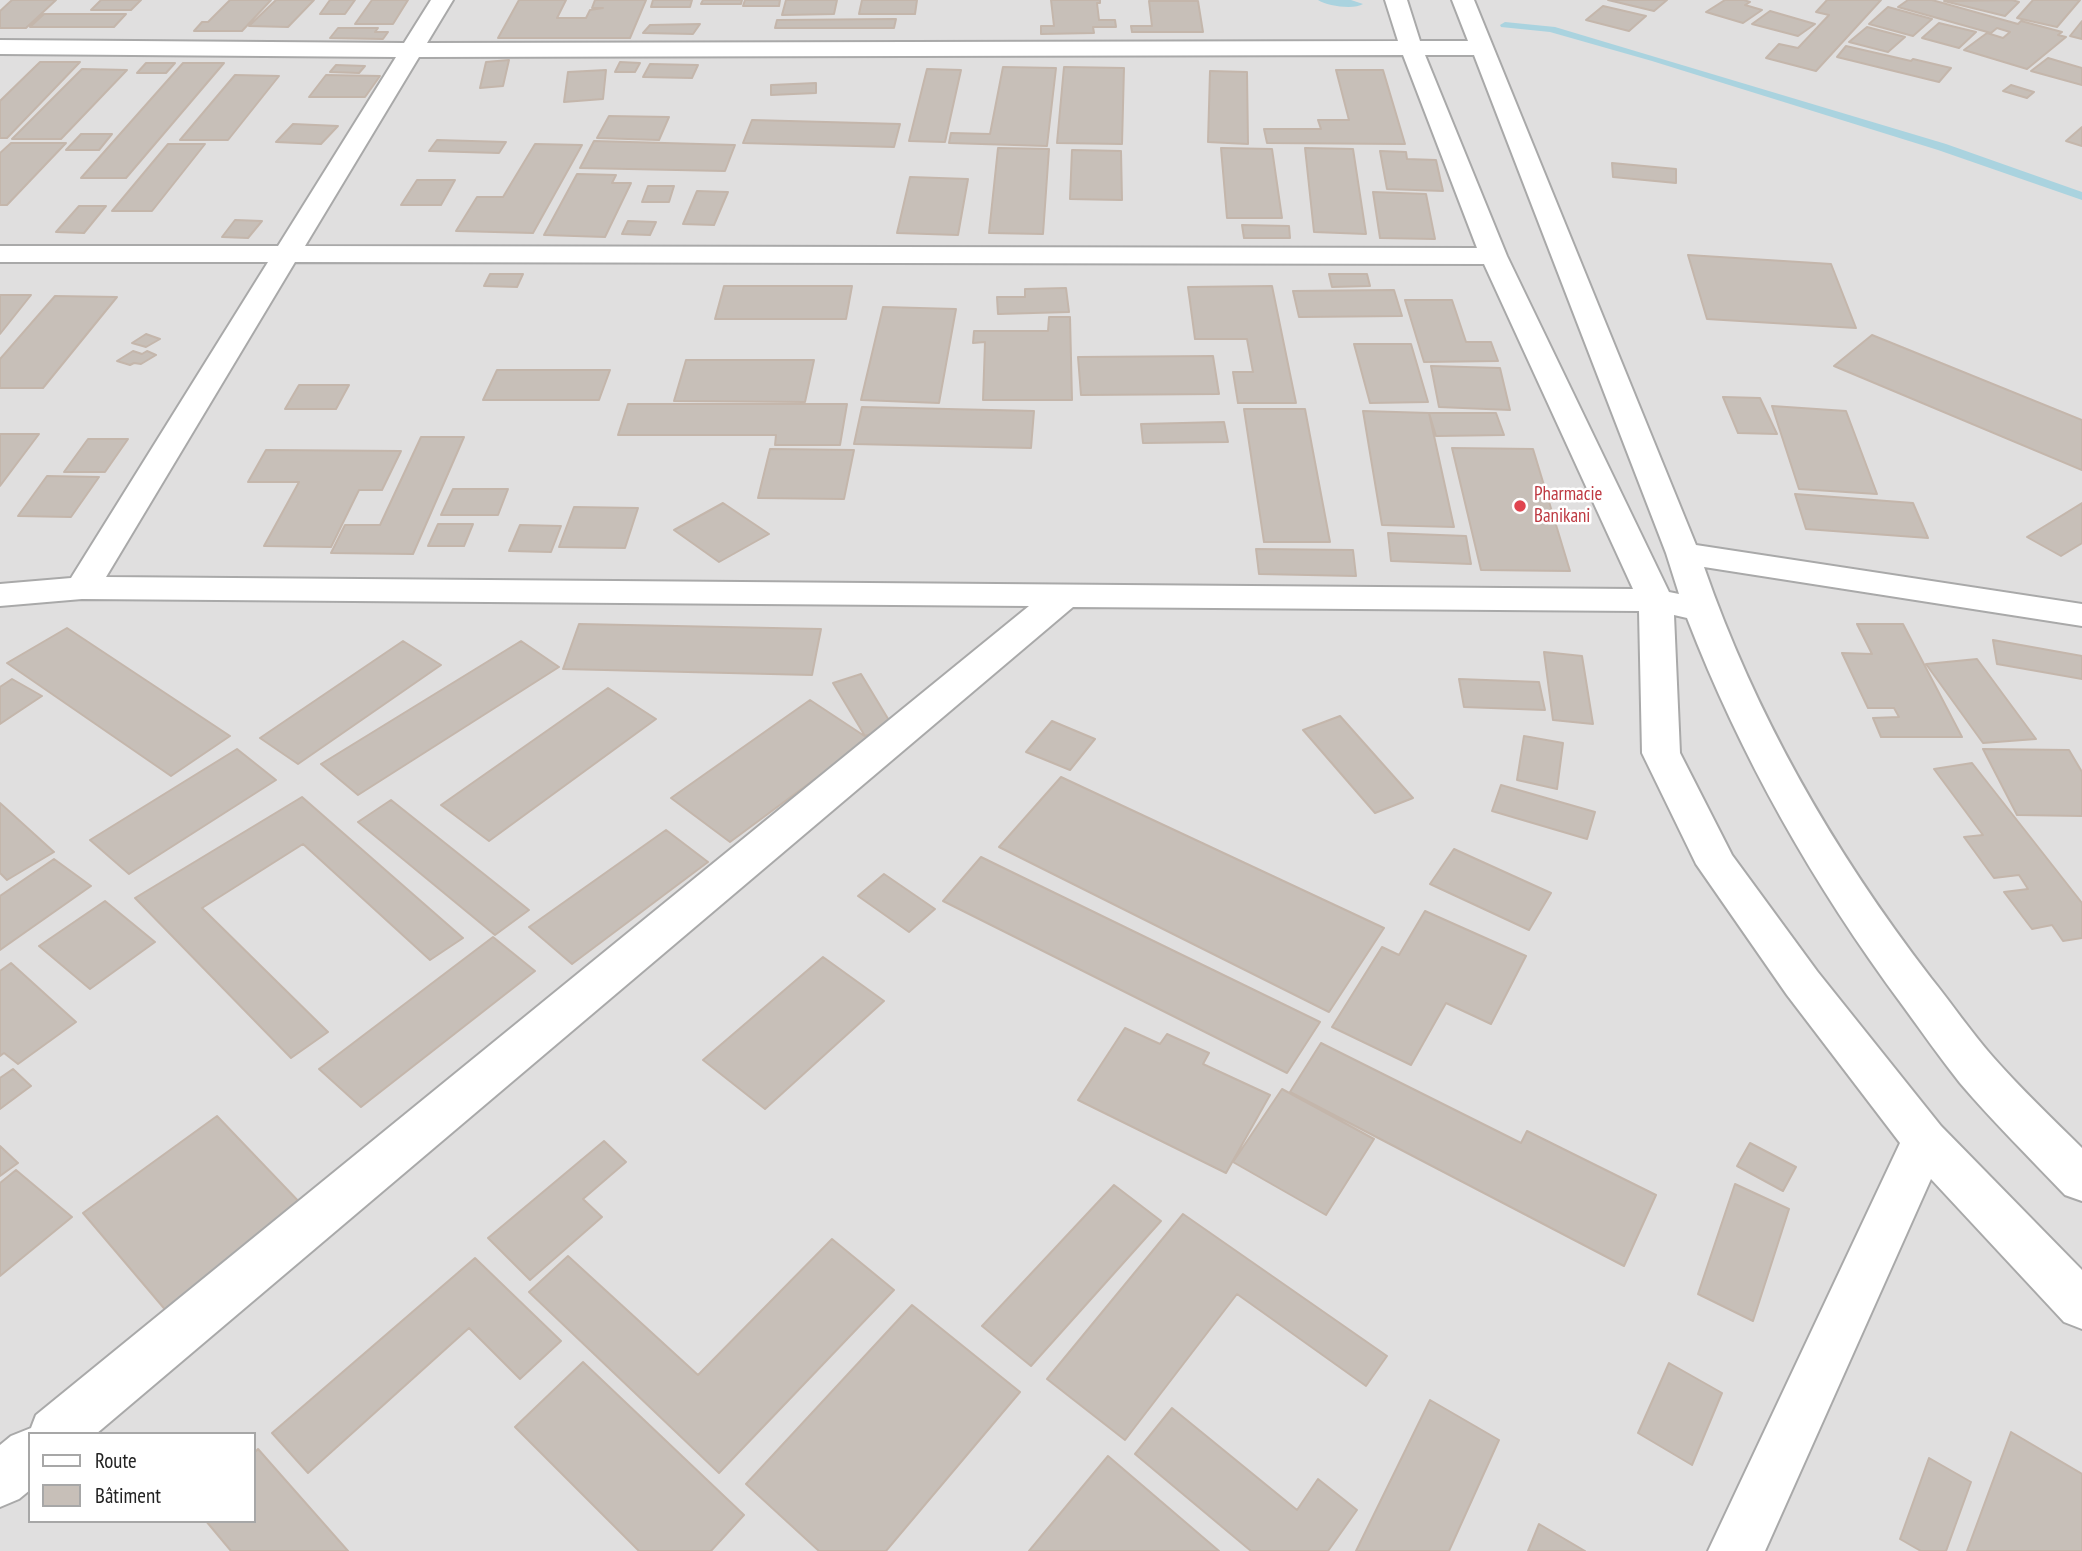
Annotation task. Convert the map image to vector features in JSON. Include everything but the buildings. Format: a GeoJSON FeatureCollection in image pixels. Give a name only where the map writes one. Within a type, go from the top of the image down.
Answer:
{"type":"FeatureCollection","features":[{"type":"Feature","properties":{"kind":"street"},"geometry":{"type":"LineString","coordinates":[[82,588],[442,0]]}},
{"type":"Feature","properties":{"kind":"street"},"geometry":{"type":"LineString","coordinates":[[1396,0],[1411,48],[1494,256],[1656,600],[1661,753],[1710,852],[1802,983],[1925,1140],[2082,1305]]}},
{"type":"Feature","properties":{"kind":"street"},"geometry":{"type":"LineString","coordinates":[[1463,0],[1684,553],[1700,610],[1764,751],[1824,862],[1898,969],[1982,1076],[2082,1180]]}},
{"type":"Feature","properties":{"kind":"street"},"geometry":{"type":"LineString","coordinates":[[0,47],[410,50],[1483,48]]}},
{"type":"Feature","properties":{"kind":"street"},"geometry":{"type":"LineString","coordinates":[[0,254],[1494,256]]}},
{"type":"Feature","properties":{"kind":"street"},"geometry":{"type":"LineString","coordinates":[[1684,553],[2082,615]]}},
{"type":"Feature","properties":{"kind":"street"},"geometry":{"type":"LineString","coordinates":[[5,598],[82,588],[1656,600],[1700,610]]}},
{"type":"Feature","properties":{"kind":"street"},"geometry":{"type":"LineString","coordinates":[[57,1432],[1064,596]]}},
{"type":"Feature","properties":{"kind":"street"},"geometry":{"type":"LineString","coordinates":[[1736,1551],[1925,1140]]}},
{"type":"Feature","properties":{"kind":"street"},"geometry":{"type":"LineString","coordinates":[[0,1480],[28,1457]]}},
{"type":"Feature","properties":{"kind":"shaded area"},"geometry":{"type":"Polygon","coordinates":[[[0,0],[2082,0],[2082,1551],[0,1551],[0,0]]]}},
{"type":"Feature","properties":{"kind":"waterway"},"geometry":{"type":"LineString","coordinates":[[1323,0],[1358,4]]}},
{"type":"Feature","properties":{"kind":"waterway"},"geometry":{"type":"LineString","coordinates":[[1505,25],[1551,29],[1656,59],[1942,147],[2082,196]]}},
{"type":"Feature","properties":{"kind":"place","name":"Pharmacie Banikani"},"geometry":{"type":"Point","coordinates":[1520,506]}}]}
